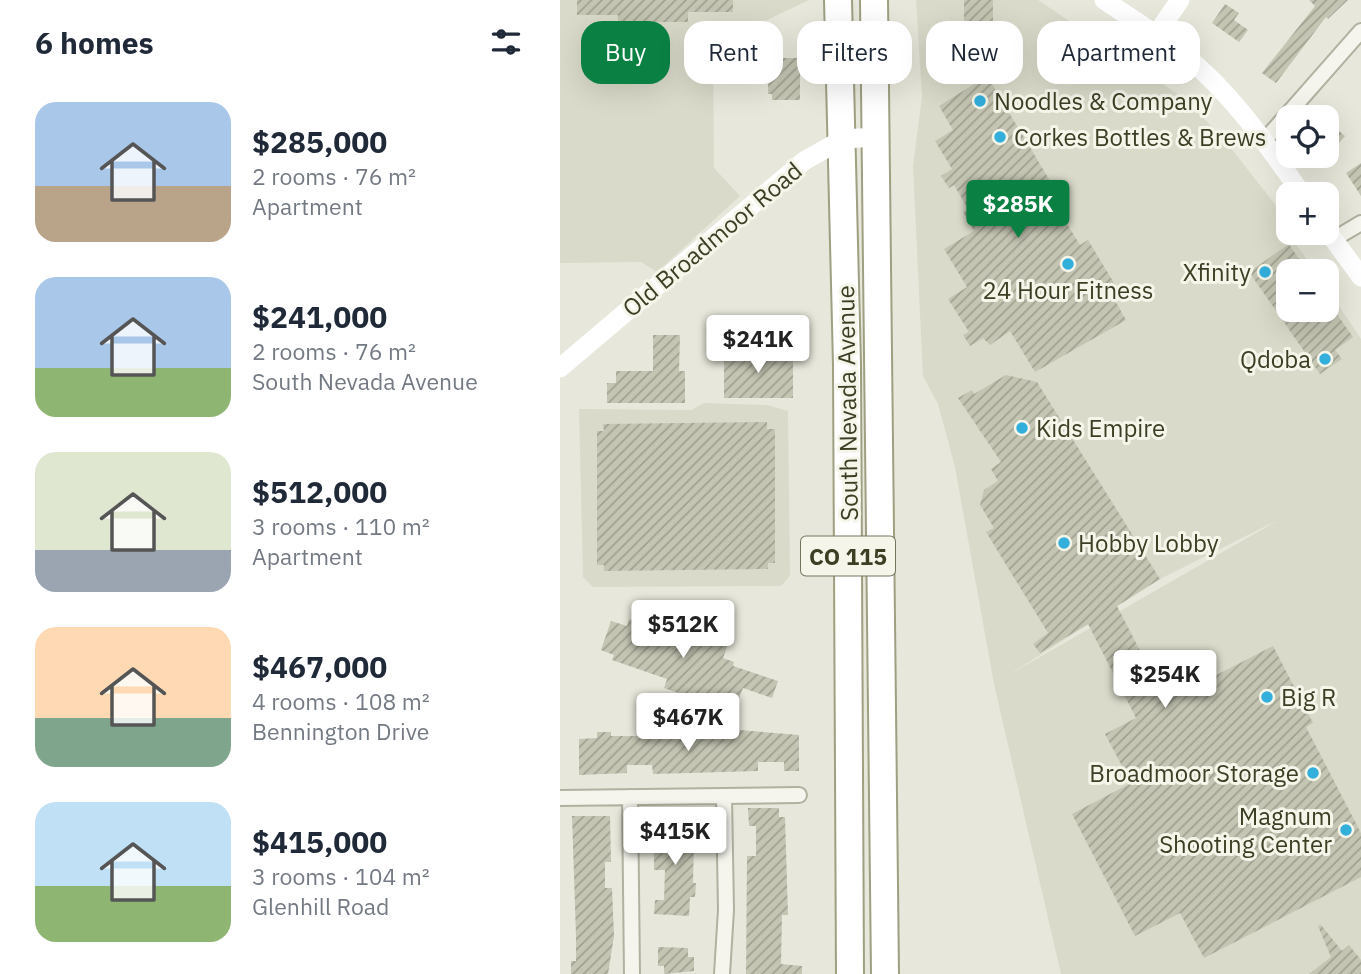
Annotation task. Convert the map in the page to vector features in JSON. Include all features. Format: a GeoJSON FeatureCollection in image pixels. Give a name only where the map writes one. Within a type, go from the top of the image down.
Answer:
{"type":"FeatureCollection","features":[{"type":"Feature","properties":{"kind":"highway","name":"South Nevada Avenue"},"geometry":{"type":"LineString","coordinates":[[874,0],[886,974]]}},
{"type":"Feature","properties":{"kind":"highway","name":"South Nevada Avenue"},"geometry":{"type":"LineString","coordinates":[[838,2],[847,365],[850,974]]}},
{"type":"Feature","properties":{"kind":"street"},"geometry":{"type":"LineString","coordinates":[[1104,0],[1134,21]]}},
{"type":"Feature","properties":{"kind":"street"},"geometry":{"type":"LineString","coordinates":[[1165,21],[1180,0]]}},
{"type":"Feature","properties":{"kind":"street"},"geometry":{"type":"LineString","coordinates":[[1265,141],[1361,31]]}},
{"type":"Feature","properties":{"kind":"street"},"geometry":{"type":"LineString","coordinates":[[1200,70],[1265,141],[1294,182]]}},
{"type":"Feature","properties":{"kind":"street","name":"Old Broadmoor Road"},"geometry":{"type":"LineString","coordinates":[[560,368],[804,160],[843,139],[877,137]]}},
{"type":"Feature","properties":{"kind":"street"},"geometry":{"type":"LineString","coordinates":[[1339,231],[1361,223]]}},
{"type":"Feature","properties":{"kind":"street"},"geometry":{"type":"LineString","coordinates":[[1338,245],[1361,277]]}},
{"type":"Feature","properties":{"kind":"street"},"geometry":{"type":"LineString","coordinates":[[560,798],[799,795]]}},
{"type":"Feature","properties":{"kind":"street"},"geometry":{"type":"LineString","coordinates":[[630,797],[632,974]]}},
{"type":"Feature","properties":{"kind":"street"},"geometry":{"type":"LineString","coordinates":[[722,974],[726,911],[724,797]]}},
{"type":"Feature","properties":{"kind":"shaded area"},"geometry":{"type":"Polygon","coordinates":[[[560,0],[809,0],[765,21],[684,21],[684,84],[713,84],[714,168],[740,196],[657,272],[641,262],[560,263],[560,0]]]}},
{"type":"Feature","properties":{"kind":"shaded area"},"geometry":{"type":"Polygon","coordinates":[[[916,0],[1038,0],[1069,21],[1037,21],[1037,84],[1163,84],[1185,99],[1222,137],[1275,204],[1276,245],[1297,245],[1306,259],[1276,259],[1276,322],[1339,322],[1339,306],[1361,339],[1361,974],[1061,974],[994,684],[955,467],[938,404],[923,376],[913,166],[922,97],[916,0]],[[1276,521],[1160,579],[1007,676],[1276,521]]]}},
{"type":"Feature","properties":{"kind":"shaded area"},"geometry":{"type":"Polygon","coordinates":[[[704,403],[767,405],[788,411],[790,576],[781,586],[593,587],[583,577],[579,409],[691,410],[704,403]]]}},
{"type":"Feature","properties":{"kind":"building"},"geometry":{"type":"Polygon","coordinates":[[[577,0],[733,0],[733,12],[688,12],[688,21],[684,22],[618,21],[618,15],[577,15],[577,0]]]}},
{"type":"Feature","properties":{"kind":"building"},"geometry":{"type":"Polygon","coordinates":[[[964,0],[993,0],[993,21],[964,21],[964,0]]]}},
{"type":"Feature","properties":{"kind":"building"},"geometry":{"type":"Polygon","coordinates":[[[1309,0],[1348,0],[1328,19],[1326,17],[1276,83],[1262,73],[1315,6],[1309,0]]]}},
{"type":"Feature","properties":{"kind":"building"},"geometry":{"type":"Polygon","coordinates":[[[1225,4],[1239,13],[1234,20],[1248,30],[1239,42],[1212,23],[1225,4]]]}},
{"type":"Feature","properties":{"kind":"building"},"geometry":{"type":"Polygon","coordinates":[[[783,58],[797,58],[800,100],[772,100],[772,94],[768,94],[768,84],[783,84],[783,58]]]}},
{"type":"Feature","properties":{"kind":"building"},"geometry":{"type":"Polygon","coordinates":[[[974,84],[992,84],[1052,184],[1045,188],[1080,245],[1088,240],[1117,288],[1110,292],[1126,320],[1035,372],[1010,331],[990,345],[983,338],[970,346],[963,335],[969,332],[948,299],[967,287],[944,249],[974,231],[963,212],[968,209],[954,185],[949,188],[941,176],[952,169],[935,141],[953,130],[939,106],[974,84]]]}},
{"type":"Feature","properties":{"kind":"building"},"geometry":{"type":"Polygon","coordinates":[[[1339,131],[1345,136],[1339,143],[1339,131]]]}},
{"type":"Feature","properties":{"kind":"building"},"geometry":{"type":"Polygon","coordinates":[[[1361,163],[1361,196],[1346,173],[1361,163]]]}},
{"type":"Feature","properties":{"kind":"building"},"geometry":{"type":"Polygon","coordinates":[[[1288,245],[1299,259],[1276,259],[1276,311],[1249,272],[1288,245]]]}},
{"type":"Feature","properties":{"kind":"building"},"geometry":{"type":"Polygon","coordinates":[[[1339,317],[1353,337],[1335,350],[1342,359],[1320,374],[1284,322],[1339,322],[1339,317]]]}},
{"type":"Feature","properties":{"kind":"building"},"geometry":{"type":"Polygon","coordinates":[[[653,335],[680,335],[679,371],[685,371],[685,403],[607,403],[607,383],[616,383],[616,371],[653,371],[653,335]]]}},
{"type":"Feature","properties":{"kind":"building"},"geometry":{"type":"Polygon","coordinates":[[[724,352],[793,352],[793,398],[724,398],[724,352]]]}},
{"type":"Feature","properties":{"kind":"building"},"geometry":{"type":"Polygon","coordinates":[[[1006,375],[1037,382],[1160,579],[1117,606],[1166,701],[1273,646],[1313,723],[1306,727],[1361,833],[1361,877],[1204,958],[1180,913],[1135,936],[1072,814],[1131,783],[1105,734],[1136,718],[1088,624],[1040,653],[1033,644],[1048,633],[986,532],[994,528],[980,505],[984,490],[998,481],[991,469],[1001,462],[958,398],[972,390],[974,394],[1006,375]]]}},
{"type":"Feature","properties":{"kind":"building"},"geometry":{"type":"Polygon","coordinates":[[[767,422],[767,429],[775,429],[775,563],[768,563],[768,569],[604,571],[604,565],[597,565],[597,431],[604,431],[603,424],[767,422]]]}},
{"type":"Feature","properties":{"kind":"building"},"geometry":{"type":"Polygon","coordinates":[[[640,614],[728,644],[723,658],[734,662],[733,666],[778,681],[772,698],[743,688],[737,703],[714,695],[711,704],[664,688],[667,679],[612,660],[614,655],[601,650],[611,621],[627,626],[629,619],[637,622],[640,614]]]}},
{"type":"Feature","properties":{"kind":"building"},"geometry":{"type":"Polygon","coordinates":[[[727,729],[799,735],[799,771],[784,771],[784,762],[758,762],[758,771],[653,774],[652,765],[627,765],[627,773],[579,775],[579,739],[597,738],[597,732],[611,732],[611,736],[727,736],[727,729]]]}},
{"type":"Feature","properties":{"kind":"building"},"geometry":{"type":"Polygon","coordinates":[[[748,808],[779,808],[779,817],[785,817],[788,915],[782,915],[781,964],[802,966],[802,974],[746,974],[747,856],[756,856],[756,826],[749,826],[748,808]]]}},
{"type":"Feature","properties":{"kind":"building"},"geometry":{"type":"Polygon","coordinates":[[[572,816],[610,816],[611,862],[605,862],[605,888],[612,888],[614,936],[608,974],[571,974],[571,961],[576,961],[572,816]]]}},
{"type":"Feature","properties":{"kind":"building"},"geometry":{"type":"Polygon","coordinates":[[[654,821],[689,822],[689,839],[694,839],[693,883],[696,883],[695,897],[690,897],[689,916],[654,914],[655,900],[664,900],[665,870],[654,870],[654,821]]]}},
{"type":"Feature","properties":{"kind":"building"},"geometry":{"type":"Polygon","coordinates":[[[1321,925],[1342,951],[1349,945],[1361,960],[1361,974],[1309,974],[1331,957],[1318,926],[1321,925]]]}},
{"type":"Feature","properties":{"kind":"building"},"geometry":{"type":"Polygon","coordinates":[[[658,947],[688,948],[688,957],[694,957],[694,971],[664,974],[664,966],[658,966],[658,947]]]}},
{"type":"Feature","properties":{"kind":"place","name":"Noodles & Company"},"geometry":{"type":"Point","coordinates":[980,101]}},
{"type":"Feature","properties":{"kind":"place","name":"Corkes Bottles & Brews"},"geometry":{"type":"Point","coordinates":[1000,137]}},
{"type":"Feature","properties":{"kind":"place","name":"24 Hour Fitness"},"geometry":{"type":"Point","coordinates":[1068,264]}},
{"type":"Feature","properties":{"kind":"place","name":"Xfinity"},"geometry":{"type":"Point","coordinates":[1265,272]}},
{"type":"Feature","properties":{"kind":"place","name":"Qdoba"},"geometry":{"type":"Point","coordinates":[1325,359]}},
{"type":"Feature","properties":{"kind":"place","name":"Kids Empire"},"geometry":{"type":"Point","coordinates":[1022,428]}},
{"type":"Feature","properties":{"kind":"place","name":"Hobby Lobby"},"geometry":{"type":"Point","coordinates":[1064,543]}},
{"type":"Feature","properties":{"kind":"place","name":"Big R"},"geometry":{"type":"Point","coordinates":[1267,697]}},
{"type":"Feature","properties":{"kind":"place","name":"Broadmoor Storage"},"geometry":{"type":"Point","coordinates":[1313,773]}},
{"type":"Feature","properties":{"kind":"place","name":"Magnum Shooting Center"},"geometry":{"type":"Point","coordinates":[1346,830]}}]}
